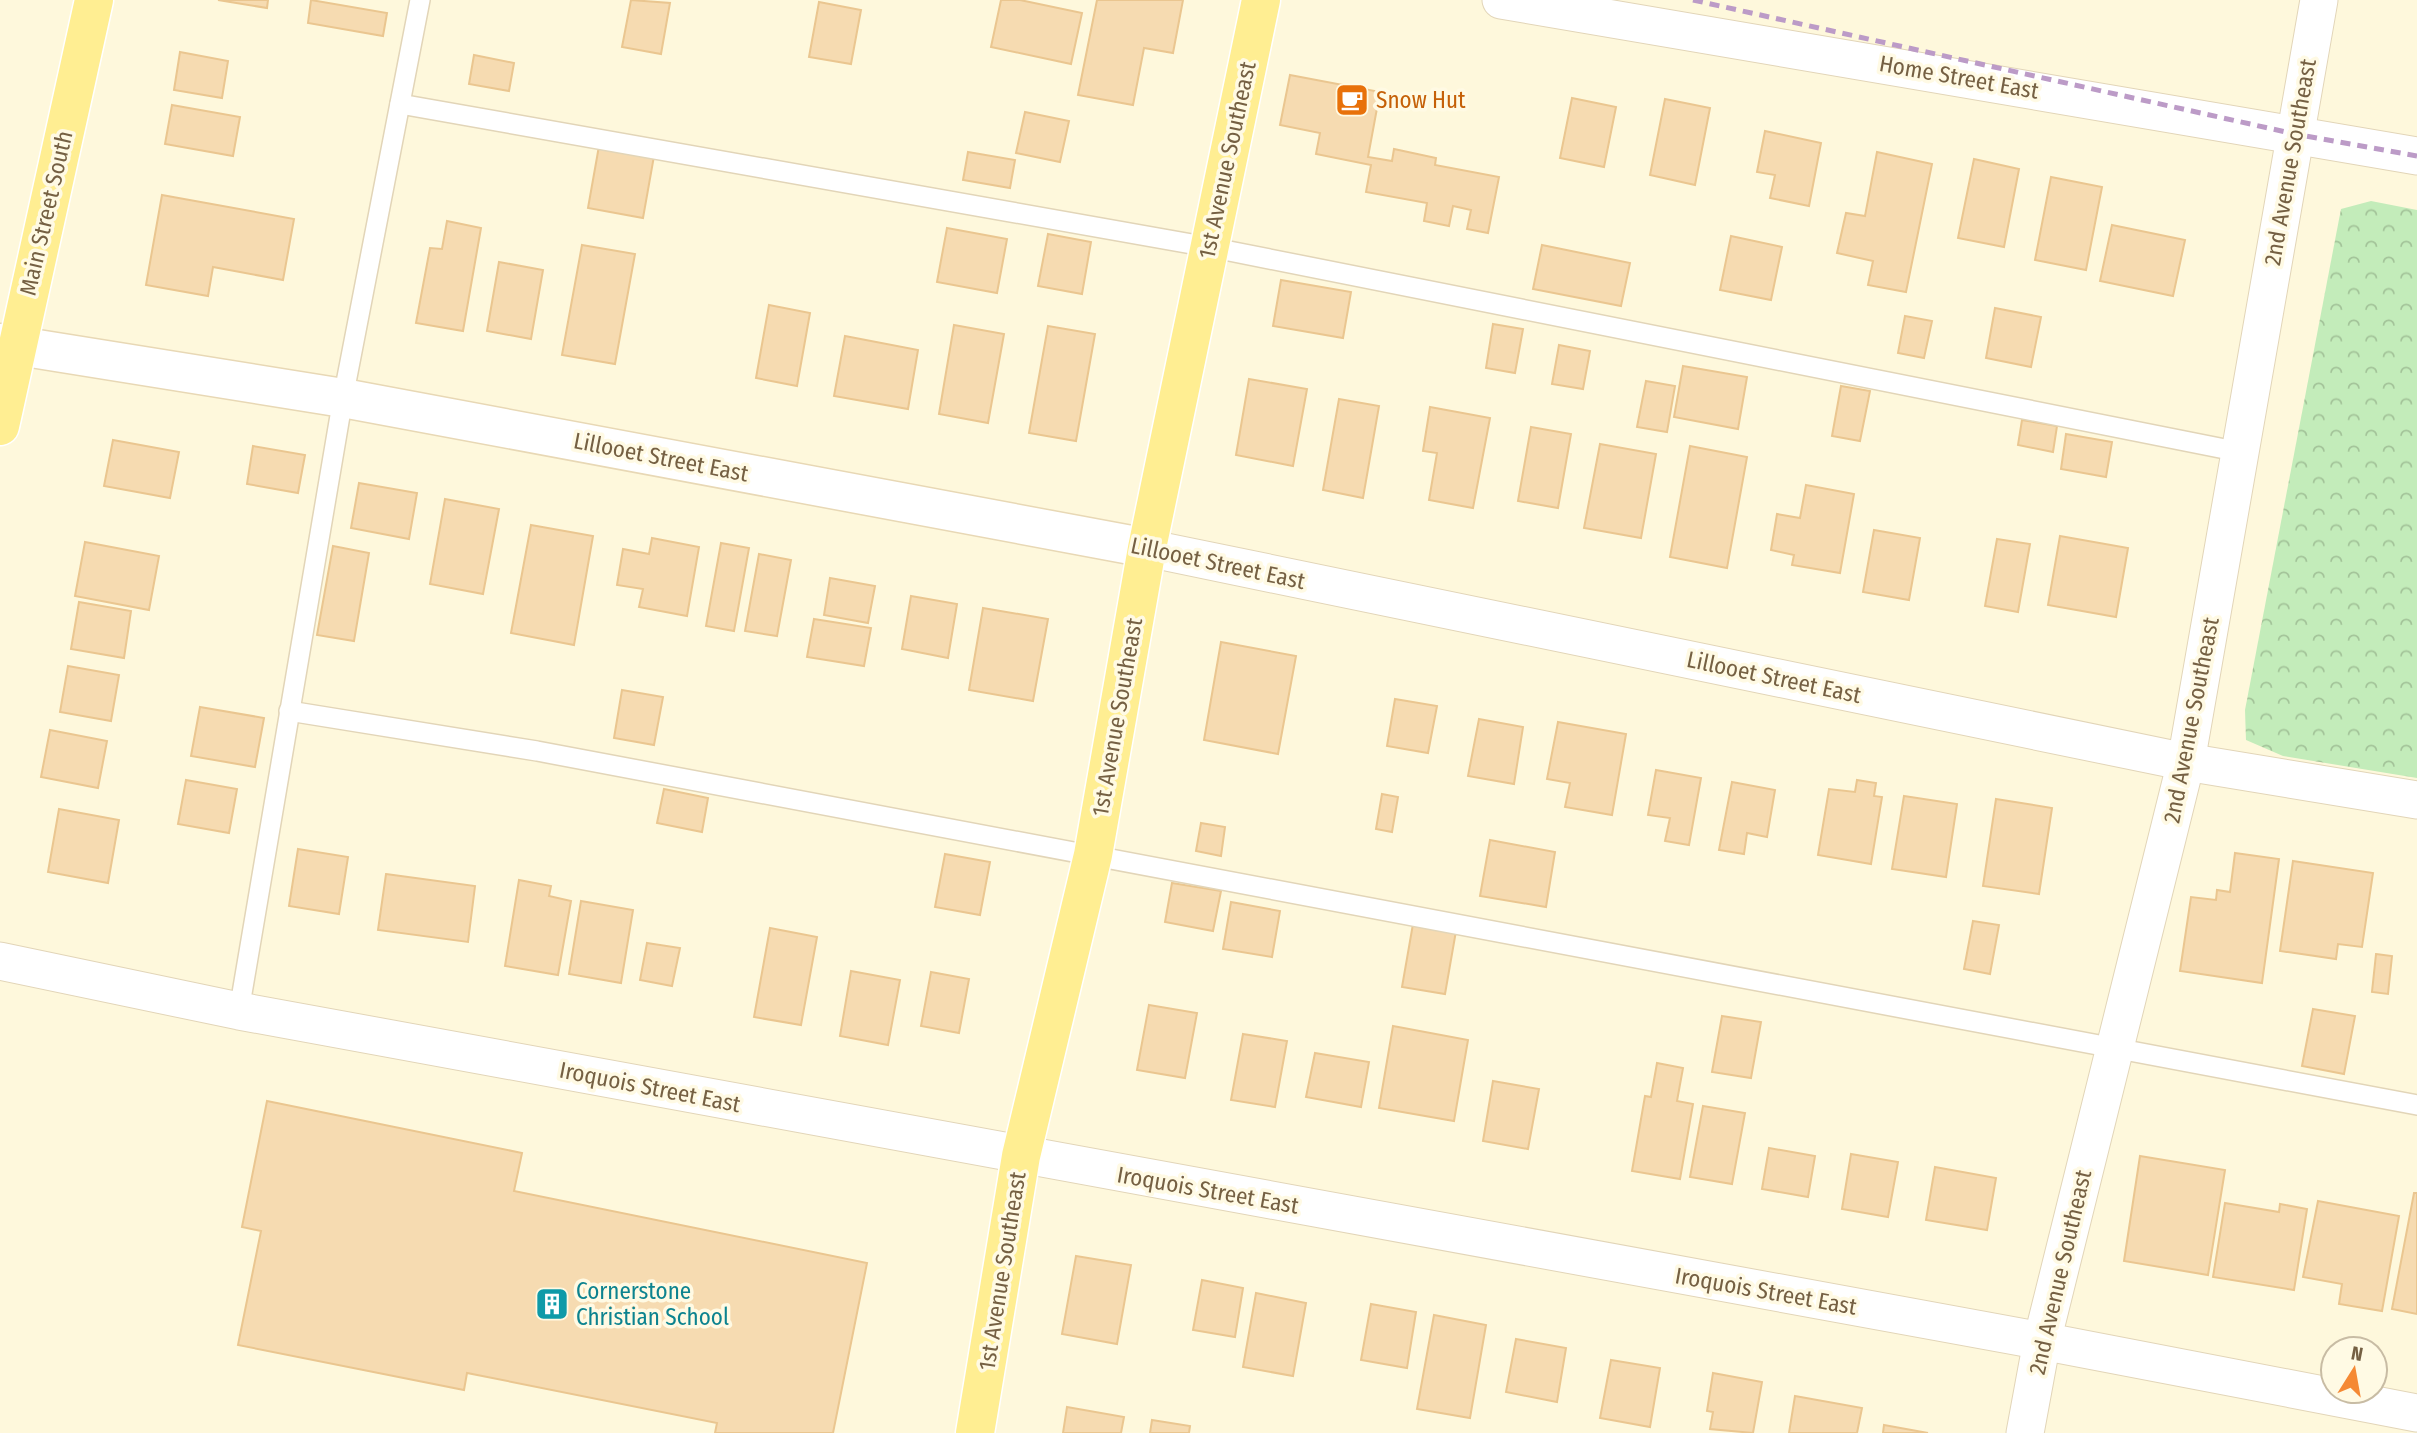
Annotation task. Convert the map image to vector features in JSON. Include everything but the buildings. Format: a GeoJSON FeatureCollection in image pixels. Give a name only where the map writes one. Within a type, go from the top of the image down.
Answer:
{"type":"FeatureCollection","features":[{"type":"Feature","properties":{"kind":"main road","name":"Main Street South"},"geometry":{"type":"LineString","coordinates":[[0,426],[8,344],[94,0]]}},
{"type":"Feature","properties":{"kind":"main road","name":"1st Avenue Southeast"},"geometry":{"type":"LineString","coordinates":[[975,1433],[1021,1156],[1093,855],[1147,548],[1261,0]]}},
{"type":"Feature","properties":{"kind":"street","name":"Home Street East"},"geometry":{"type":"LineString","coordinates":[[1501,0],[2417,156]]}},
{"type":"Feature","properties":{"kind":"street","name":"2nd Avenue Southeast"},"geometry":{"type":"LineString","coordinates":[[2025,1433],[2042,1341],[2186,762],[2319,0]]}},
{"type":"Feature","properties":{"kind":"street","name":"Lillooet Street East"},"geometry":{"type":"LineString","coordinates":[[8,344],[343,398],[1147,548],[2186,762],[2417,800]]}},
{"type":"Feature","properties":{"kind":"street","name":"Iroquois Street East"},"geometry":{"type":"LineString","coordinates":[[0,961],[239,1011],[2042,1341],[2417,1413]]}},
{"type":"Feature","properties":{"kind":"lane"},"geometry":{"type":"LineString","coordinates":[[239,1011],[343,398],[420,0]]}},
{"type":"Feature","properties":{"kind":"lane"},"geometry":{"type":"LineString","coordinates":[[400,104],[1209,247],[2240,452]]}},
{"type":"Feature","properties":{"kind":"lane"},"geometry":{"type":"LineString","coordinates":[[289,711],[537,751],[2417,1105]]}},
{"type":"Feature","properties":{"kind":"green space"},"geometry":{"type":"Polygon","coordinates":[[[2371,201],[2417,210],[2417,778],[2283,756],[2246,740],[2245,710],[2341,209],[2371,201]]]}},
{"type":"Feature","properties":{"kind":"railway"},"geometry":{"type":"LineString","coordinates":[[1693,0],[2295,134],[2417,156]]}},
{"type":"Feature","properties":{"kind":"place","name":"Snow Hut"},"geometry":{"type":"Point","coordinates":[1352,100]}},
{"type":"Feature","properties":{"kind":"place","name":"Cornerstone Christian School"},"geometry":{"type":"Point","coordinates":[552,1304]}}]}
